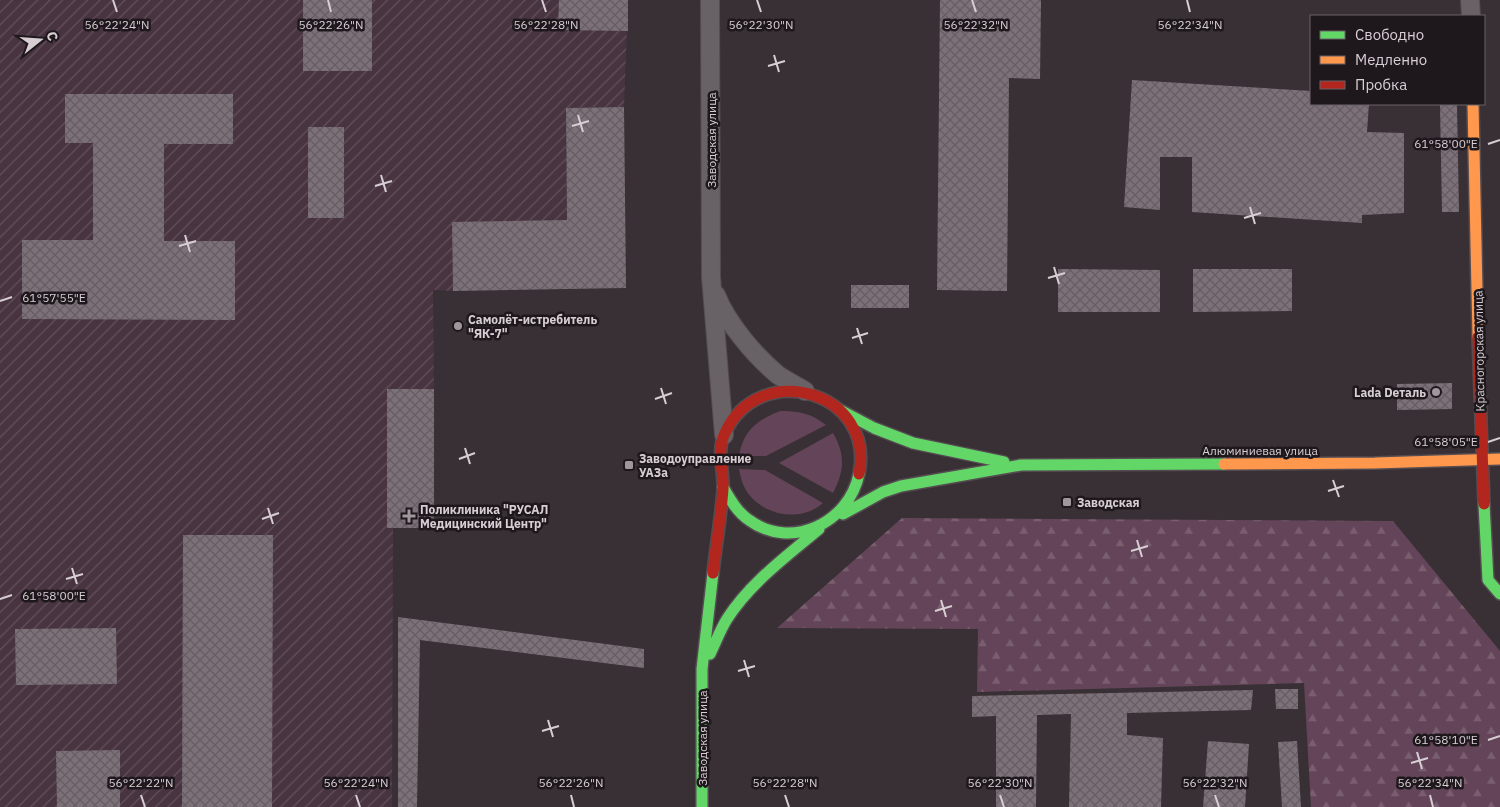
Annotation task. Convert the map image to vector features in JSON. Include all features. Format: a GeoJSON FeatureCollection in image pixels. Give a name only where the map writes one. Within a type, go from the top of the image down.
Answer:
{"type":"FeatureCollection","features":[{"type":"Feature","properties":{"kind":"main road","name":"Красногорская улица"},"geometry":{"type":"LineString","coordinates":[[1473,105],[1481,460],[1488,580],[1500,594]]}},
{"type":"Feature","properties":{"kind":"main road"},"geometry":{"type":"LineString","coordinates":[[824,526],[796,534],[777,533],[759,527],[744,517],[732,503],[723,486],[720,460],[724,435],[735,417],[750,403],[768,394],[789,390],[807,392],[824,399],[839,410],[874,428],[913,443],[1021,465]]}},
{"type":"Feature","properties":{"kind":"main road"},"geometry":{"type":"LineString","coordinates":[[702,669],[730,613],[783,560],[836,517],[846,507],[856,492],[861,474],[862,457],[858,439],[850,423],[839,410]]}},
{"type":"Feature","properties":{"kind":"main road","name":"Алюминиевая улица"},"geometry":{"type":"LineString","coordinates":[[1021,465],[1365,463],[1500,459]]}},
{"type":"Feature","properties":{"kind":"main road"},"geometry":{"type":"LineString","coordinates":[[836,517],[883,492],[901,486],[1021,465]]}},
{"type":"Feature","properties":{"kind":"main road","name":"Заводская улица"},"geometry":{"type":"LineString","coordinates":[[702,807],[702,669],[723,486]]}},
{"type":"Feature","properties":{"kind":"street","name":"Заводская улица"},"geometry":{"type":"LineString","coordinates":[[710,0],[711,280],[724,435]]}},
{"type":"Feature","properties":{"kind":"street"},"geometry":{"type":"LineString","coordinates":[[1470,0],[1471,15]]}},
{"type":"Feature","properties":{"kind":"street"},"geometry":{"type":"LineString","coordinates":[[711,280],[720,303],[730,321],[748,343],[779,376],[807,392]]}},
{"type":"Feature","properties":{"kind":"shaded area"},"geometry":{"type":"Polygon","coordinates":[[[0,0],[628,0],[624,107],[566,108],[567,220],[452,223],[453,291],[433,290],[434,389],[387,389],[387,528],[393,528],[392,807],[0,807],[0,0]]]}},
{"type":"Feature","properties":{"kind":"green space"},"geometry":{"type":"Polygon","coordinates":[[[780,411],[804,414],[826,425],[766,456],[739,456],[744,440],[752,428],[764,418],[780,411]]]}},
{"type":"Feature","properties":{"kind":"green space"},"geometry":{"type":"Polygon","coordinates":[[[833,433],[840,449],[842,463],[833,493],[779,463],[833,433]]]}},
{"type":"Feature","properties":{"kind":"green space"},"geometry":{"type":"Polygon","coordinates":[[[739,469],[765,470],[823,503],[815,509],[806,512],[796,514],[777,513],[759,504],[752,498],[742,481],[739,469]]]}},
{"type":"Feature","properties":{"kind":"green space"},"geometry":{"type":"Polygon","coordinates":[[[902,518],[1393,521],[1500,651],[1500,807],[1311,807],[1304,683],[977,692],[978,629],[777,628],[902,518]]]}},
{"type":"Feature","properties":{"kind":"building"},"geometry":{"type":"Polygon","coordinates":[[[303,0],[372,0],[372,71],[303,71],[303,0]]]}},
{"type":"Feature","properties":{"kind":"building"},"geometry":{"type":"Polygon","coordinates":[[[559,0],[628,0],[628,31],[558,30],[559,0]]]}},
{"type":"Feature","properties":{"kind":"building"},"geometry":{"type":"Polygon","coordinates":[[[940,0],[1041,0],[1040,79],[1009,78],[1007,291],[937,290],[940,0]]]}},
{"type":"Feature","properties":{"kind":"building"},"geometry":{"type":"Polygon","coordinates":[[[1132,80],[1310,91],[1310,105],[1369,105],[1367,132],[1404,133],[1404,213],[1362,215],[1362,223],[1192,212],[1192,157],[1160,157],[1160,210],[1124,207],[1132,80]]]}},
{"type":"Feature","properties":{"kind":"building"},"geometry":{"type":"Polygon","coordinates":[[[65,94],[233,94],[233,144],[164,144],[164,241],[235,241],[235,320],[22,319],[22,240],[93,240],[93,143],[65,143],[65,94]]]}},
{"type":"Feature","properties":{"kind":"building"},"geometry":{"type":"Polygon","coordinates":[[[1440,105],[1457,105],[1459,212],[1442,212],[1440,105]]]}},
{"type":"Feature","properties":{"kind":"building"},"geometry":{"type":"Polygon","coordinates":[[[624,107],[626,288],[453,291],[452,222],[567,220],[566,108],[624,107]]]}},
{"type":"Feature","properties":{"kind":"building"},"geometry":{"type":"Polygon","coordinates":[[[308,127],[344,127],[344,218],[308,218],[308,127]]]}},
{"type":"Feature","properties":{"kind":"building"},"geometry":{"type":"Polygon","coordinates":[[[1058,269],[1160,270],[1160,312],[1058,312],[1058,269]]]}},
{"type":"Feature","properties":{"kind":"building"},"geometry":{"type":"Polygon","coordinates":[[[1193,269],[1292,269],[1292,311],[1193,312],[1193,269]]]}},
{"type":"Feature","properties":{"kind":"building"},"geometry":{"type":"Polygon","coordinates":[[[851,285],[909,285],[909,308],[851,308],[851,285]]]}},
{"type":"Feature","properties":{"kind":"building"},"geometry":{"type":"Polygon","coordinates":[[[1452,383],[1452,409],[1397,410],[1397,384],[1452,383]]]}},
{"type":"Feature","properties":{"kind":"building"},"geometry":{"type":"Polygon","coordinates":[[[387,389],[434,389],[434,528],[387,528],[387,389]]]}},
{"type":"Feature","properties":{"kind":"building"},"geometry":{"type":"Polygon","coordinates":[[[183,535],[273,535],[272,807],[182,807],[183,535]]]}},
{"type":"Feature","properties":{"kind":"building"},"geometry":{"type":"Polygon","coordinates":[[[398,617],[644,649],[644,668],[420,640],[417,807],[398,807],[398,617]]]}},
{"type":"Feature","properties":{"kind":"building"},"geometry":{"type":"Polygon","coordinates":[[[116,628],[117,684],[16,685],[15,629],[116,628]]]}},
{"type":"Feature","properties":{"kind":"building"},"geometry":{"type":"Polygon","coordinates":[[[1275,689],[1298,689],[1298,709],[1276,709],[1275,689]]]}},
{"type":"Feature","properties":{"kind":"building"},"geometry":{"type":"Polygon","coordinates":[[[1253,690],[1251,710],[1127,713],[1127,735],[1163,738],[1161,807],[1069,807],[1071,714],[1037,715],[1036,807],[996,807],[996,716],[972,717],[972,696],[1253,690]]]}},
{"type":"Feature","properties":{"kind":"building"},"geometry":{"type":"Polygon","coordinates":[[[1208,741],[1249,744],[1245,807],[1203,807],[1208,741]]]}},
{"type":"Feature","properties":{"kind":"building"},"geometry":{"type":"Polygon","coordinates":[[[1297,741],[1301,807],[1282,807],[1278,742],[1297,741]]]}},
{"type":"Feature","properties":{"kind":"building"},"geometry":{"type":"Polygon","coordinates":[[[120,750],[120,807],[57,807],[56,751],[120,750]]]}},
{"type":"Feature","properties":{"kind":"traffic: fast"},"geometry":{"type":"LineString","coordinates":[[840,410],[874,428],[913,443],[1004,462]]}},
{"type":"Feature","properties":{"kind":"traffic: fast"},"geometry":{"type":"LineString","coordinates":[[843,514],[883,492],[901,486],[1021,465],[1224,464]]}},
{"type":"Feature","properties":{"kind":"traffic: fast"},"geometry":{"type":"LineString","coordinates":[[723,487],[737,509],[749,520],[765,529],[782,533],[800,532],[816,527],[831,518],[844,506],[853,491],[859,474]]}},
{"type":"Feature","properties":{"kind":"traffic: fast"},"geometry":{"type":"LineString","coordinates":[[1484,504],[1488,580],[1500,594]]}},
{"type":"Feature","properties":{"kind":"traffic: fast"},"geometry":{"type":"LineString","coordinates":[[710,654],[727,619],[736,606],[758,582],[819,529]]}},
{"type":"Feature","properties":{"kind":"traffic: fast"},"geometry":{"type":"LineString","coordinates":[[702,807],[702,669],[713,573]]}},
{"type":"Feature","properties":{"kind":"traffic: slow"},"geometry":{"type":"LineString","coordinates":[[1473,105],[1478,337]]}},
{"type":"Feature","properties":{"kind":"traffic: slow"},"geometry":{"type":"LineString","coordinates":[[1224,464],[1375,463],[1500,459]]}},
{"type":"Feature","properties":{"kind":"traffic: jam"},"geometry":{"type":"LineString","coordinates":[[1478,337],[1484,504]]}},
{"type":"Feature","properties":{"kind":"traffic: jam"},"geometry":{"type":"LineString","coordinates":[[713,573],[723,489],[722,440],[742,410],[763,396],[787,391],[811,395],[833,405],[850,422],[860,446],[859,474]]}},
{"type":"Feature","properties":{"kind":"place","name":"Самолёт-истребитель \"ЯК-7\""},"geometry":{"type":"Point","coordinates":[458,326]}},
{"type":"Feature","properties":{"kind":"place","name":"Lada Dеталь"},"geometry":{"type":"Point","coordinates":[1436,392]}},
{"type":"Feature","properties":{"kind":"place","name":"Заводоуправление УАЗа"},"geometry":{"type":"Point","coordinates":[629,465]}},
{"type":"Feature","properties":{"kind":"place","name":"Заводская"},"geometry":{"type":"Point","coordinates":[1067,502]}},
{"type":"Feature","properties":{"kind":"place","name":"Поликлиника \"РУСАЛ Медицинский Центр\""},"geometry":{"type":"Point","coordinates":[409,516]}}]}
